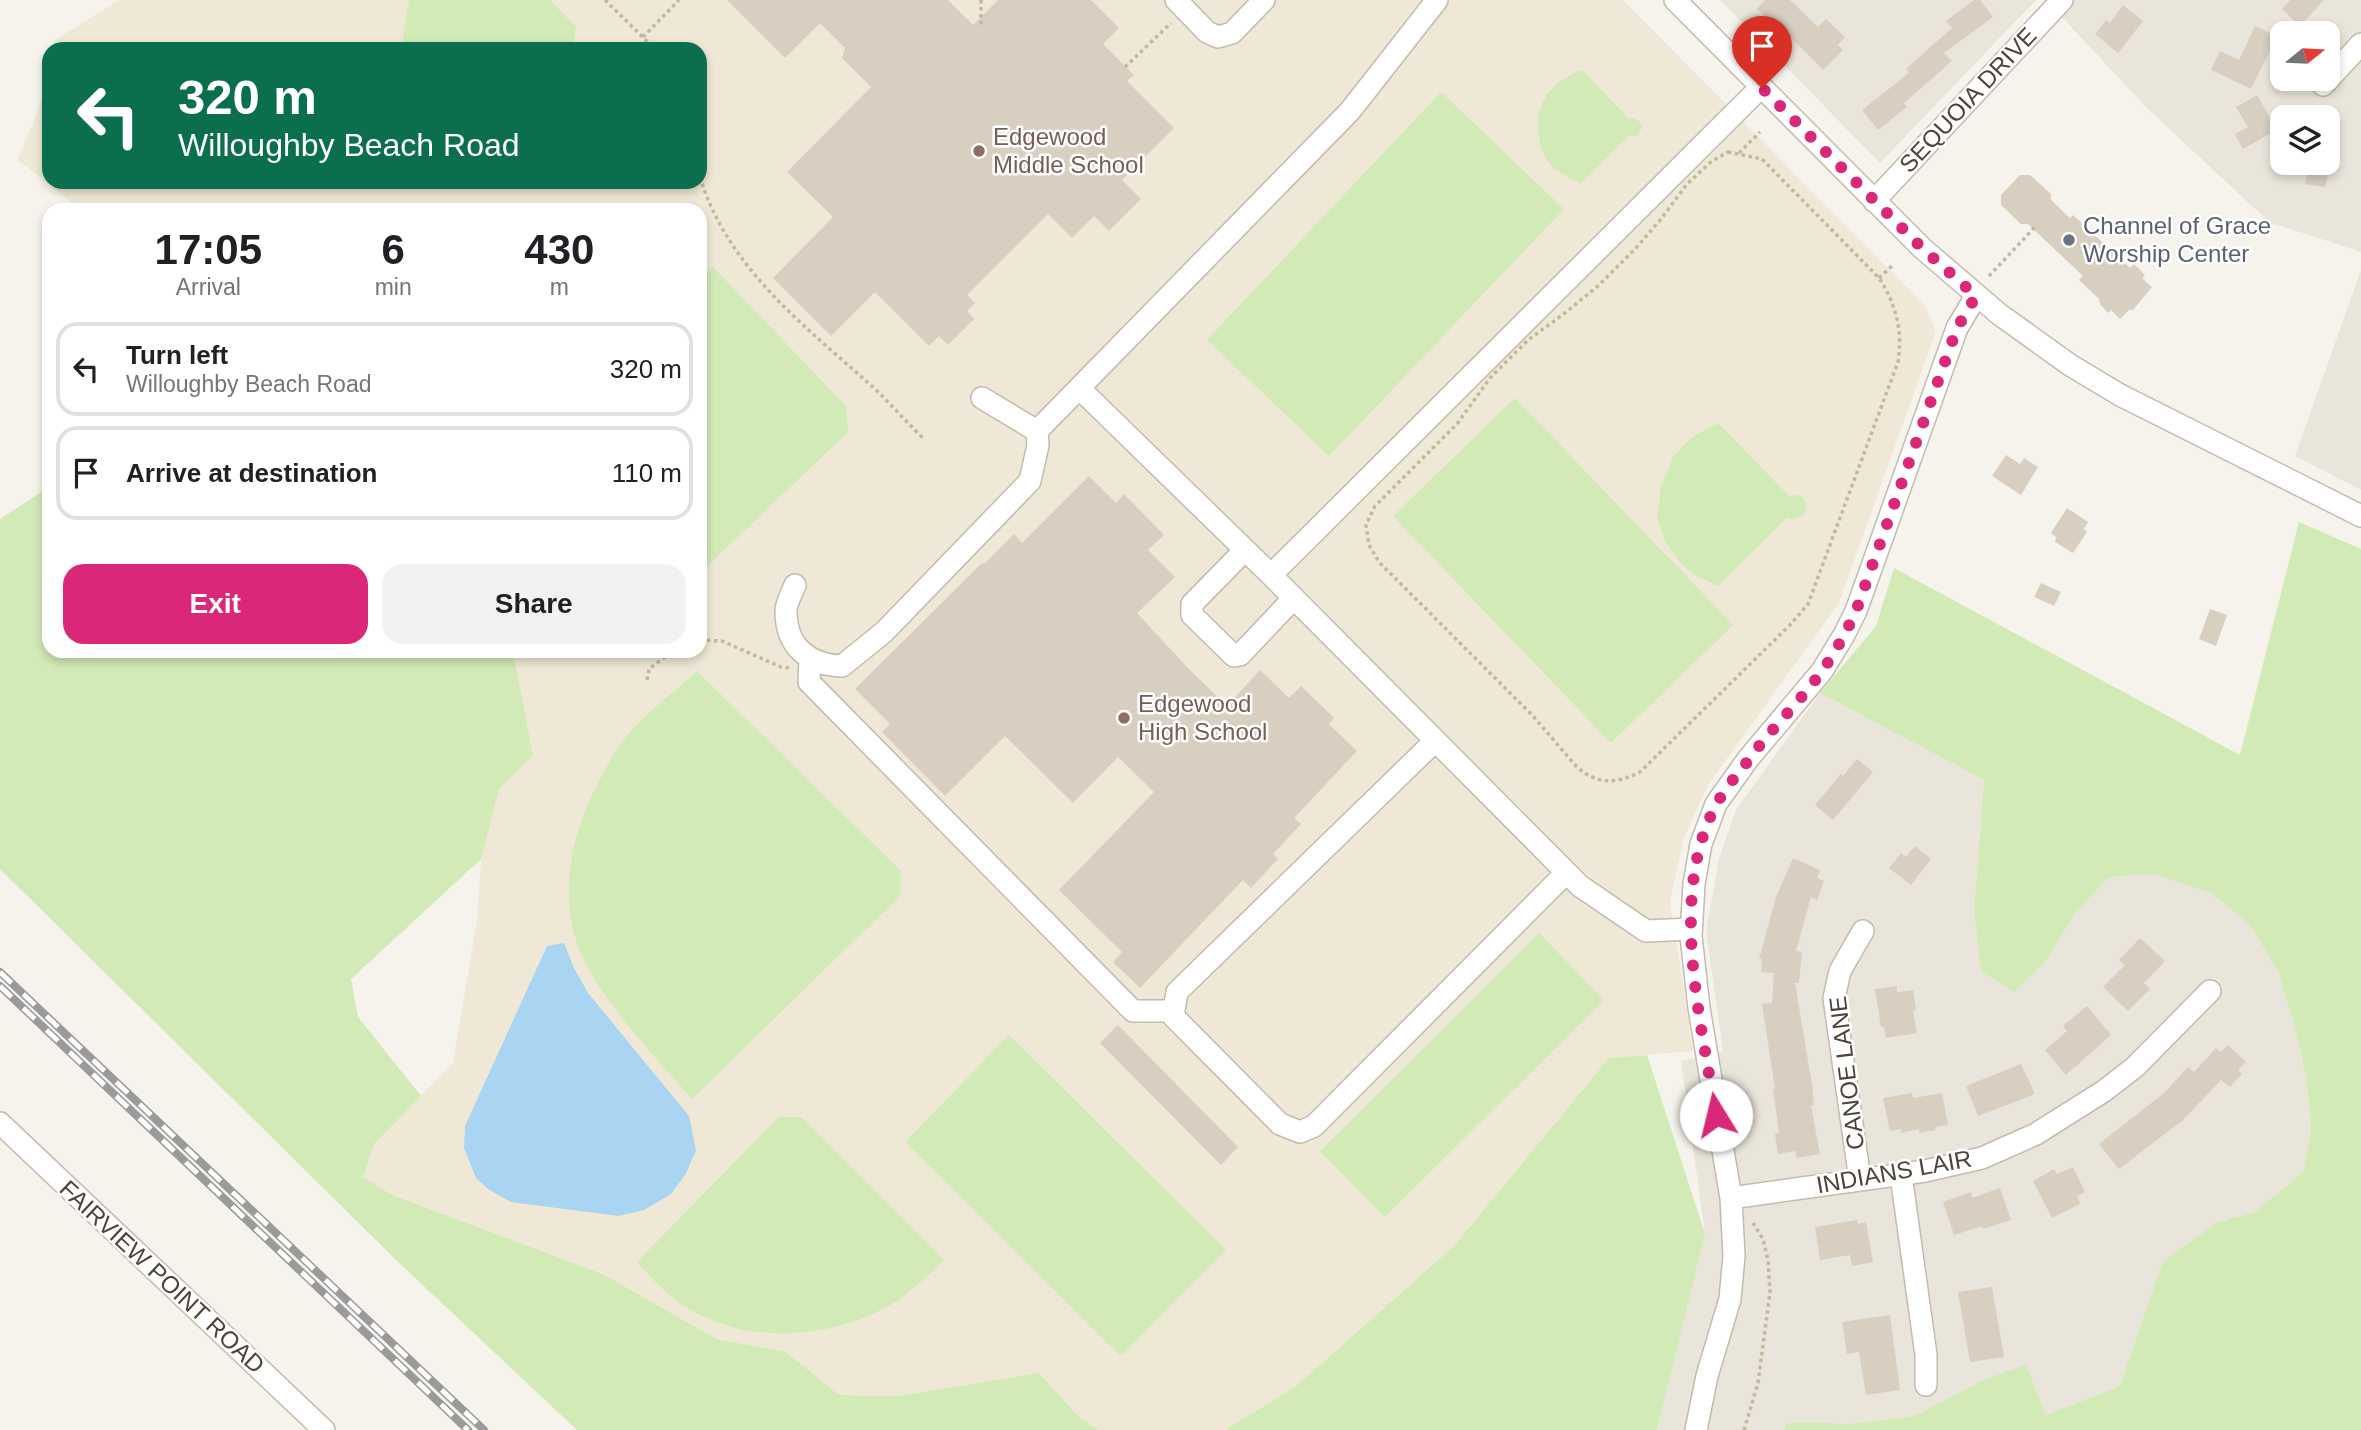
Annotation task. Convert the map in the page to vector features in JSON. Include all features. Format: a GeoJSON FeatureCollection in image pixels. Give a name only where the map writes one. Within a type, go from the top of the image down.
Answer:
{"type":"FeatureCollection","features":[{"type":"Feature","properties":{"kind":"street"},"geometry":{"type":"LineString","coordinates":[[1181,7],[1207,32],[1218,37],[1232,33],[1264,0]]}},
{"type":"Feature","properties":{"kind":"street"},"geometry":{"type":"LineString","coordinates":[[810,664],[842,666],[884,632],[1030,481],[1038,445],[1037,431],[1350,111],[1437,0]]}},
{"type":"Feature","properties":{"kind":"street"},"geometry":{"type":"LineString","coordinates":[[1675,0],[1874,201],[1933,259],[1976,296],[2046,348],[2120,395],[2361,516]]}},
{"type":"Feature","properties":{"kind":"street","name":"SEQUOIA DRIVE"},"geometry":{"type":"LineString","coordinates":[[1874,201],[2062,0]]}},
{"type":"Feature","properties":{"kind":"street"},"geometry":{"type":"LineString","coordinates":[[2340,67],[2361,44]]}},
{"type":"Feature","properties":{"kind":"street"},"geometry":{"type":"LineString","coordinates":[[1270,575],[1762,88]]}},
{"type":"Feature","properties":{"kind":"street"},"geometry":{"type":"LineString","coordinates":[[1696,1430],[1707,1376],[1730,1299],[1734,1256],[1731,1198],[1699,1008],[1691,929],[1693,884],[1700,844],[1716,804],[1748,759],[1822,671],[1844,635],[1856,611],[1957,328],[1976,296]]}},
{"type":"Feature","properties":{"kind":"street"},"geometry":{"type":"LineString","coordinates":[[1079,388],[1245,550],[1580,886],[1646,931],[1691,929]]}},
{"type":"Feature","properties":{"kind":"street"},"geometry":{"type":"LineString","coordinates":[[982,398],[1037,431]]}},
{"type":"Feature","properties":{"kind":"street"},"geometry":{"type":"LineString","coordinates":[[1245,550],[1192,604],[1192,615],[1210,634],[1229,653],[1240,655],[1293,598]]}},
{"type":"Feature","properties":{"kind":"street"},"geometry":{"type":"LineString","coordinates":[[795,585],[786,609],[791,640],[810,664],[809,682],[1133,1011],[1174,1011]]}},
{"type":"Feature","properties":{"kind":"street"},"geometry":{"type":"LineString","coordinates":[[1435,741],[1177,992],[1173,1016],[1280,1124],[1300,1132],[1314,1126],[1566,873]]}},
{"type":"Feature","properties":{"kind":"street","name":"CANOE LANE"},"geometry":{"type":"LineString","coordinates":[[1860,1180],[1833,998],[1840,971],[1863,931]]}},
{"type":"Feature","properties":{"kind":"street","name":"INDIANS LAIR"},"geometry":{"type":"LineString","coordinates":[[1731,1198],[1901,1175],[1982,1158],[2036,1134],[2104,1091],[2135,1067],[2210,990]]}},
{"type":"Feature","properties":{"kind":"street","name":"FAIRVIEW POINT ROAD"},"geometry":{"type":"LineString","coordinates":[[0,1123],[324,1430]]}},
{"type":"Feature","properties":{"kind":"street"},"geometry":{"type":"LineString","coordinates":[[1901,1175],[1926,1355],[1926,1385]]}},
{"type":"Feature","properties":{"kind":"path"},"geometry":{"type":"LineString","coordinates":[[605,0],[648,42]]}},
{"type":"Feature","properties":{"kind":"path"},"geometry":{"type":"LineString","coordinates":[[643,37],[679,0]]}},
{"type":"Feature","properties":{"kind":"path"},"geometry":{"type":"LineString","coordinates":[[981,0],[981,27]]}},
{"type":"Feature","properties":{"kind":"path"},"geometry":{"type":"LineString","coordinates":[[1125,67],[1181,7]]}},
{"type":"Feature","properties":{"kind":"path"},"geometry":{"type":"LineString","coordinates":[[1739,153],[1760,132]]}},
{"type":"Feature","properties":{"kind":"path"},"geometry":{"type":"LineString","coordinates":[[1728,152],[1762,159],[1880,278],[1889,293],[1900,329],[1898,362],[1808,604],[1790,625],[1640,772],[1621,782],[1599,779],[1582,772],[1533,716],[1379,562],[1369,545],[1366,525],[1375,506],[1457,424],[1490,378],[1528,340],[1599,285],[1636,248],[1687,184],[1728,152]]}},
{"type":"Feature","properties":{"kind":"path"},"geometry":{"type":"LineString","coordinates":[[704,189],[715,218],[747,266],[825,347],[876,390],[923,438]]}},
{"type":"Feature","properties":{"kind":"path"},"geometry":{"type":"LineString","coordinates":[[1989,276],[2035,227]]}},
{"type":"Feature","properties":{"kind":"path"},"geometry":{"type":"LineString","coordinates":[[1880,278],[1892,265]]}},
{"type":"Feature","properties":{"kind":"path"},"geometry":{"type":"LineString","coordinates":[[707,640],[722,641],[780,667],[810,664]]}},
{"type":"Feature","properties":{"kind":"path"},"geometry":{"type":"LineString","coordinates":[[647,680],[649,669],[664,658]]}},
{"type":"Feature","properties":{"kind":"path"},"geometry":{"type":"LineString","coordinates":[[1731,1198],[1749,1217],[1763,1239],[1768,1260],[1770,1292],[1758,1383],[1744,1430]]}},
{"type":"Feature","properties":{"kind":"shaded area"},"geometry":{"type":"Polygon","coordinates":[[[119,0],[1623,0],[1925,306],[1936,331],[1839,603],[1708,785],[1684,838],[1670,900],[1693,1051],[1609,1058],[1454,1246],[1295,1387],[1225,1430],[1099,1430],[1080,1418],[1039,1373],[899,1396],[839,1395],[786,1352],[716,1339],[605,1275],[392,1195],[363,1177],[374,1144],[453,1063],[477,921],[482,846],[499,789],[533,755],[514,658],[707,658],[707,203],[72,203],[55,189],[707,189],[707,42],[52,42],[119,0]]]}},
{"type":"Feature","properties":{"kind":"shaded area"},"geometry":{"type":"Polygon","coordinates":[[[1720,0],[2036,0],[1880,163],[1720,0]]]}},
{"type":"Feature","properties":{"kind":"shaded area"},"geometry":{"type":"Polygon","coordinates":[[[2046,0],[2361,0],[2361,252],[2269,222],[2146,107],[2046,0]]]}},
{"type":"Feature","properties":{"kind":"shaded area"},"geometry":{"type":"Polygon","coordinates":[[[42,99],[42,179],[18,160],[42,99]]]}},
{"type":"Feature","properties":{"kind":"shaded area"},"geometry":{"type":"Polygon","coordinates":[[[2361,270],[2361,490],[2295,456],[2361,270]]]}},
{"type":"Feature","properties":{"kind":"shaded area"},"geometry":{"type":"Polygon","coordinates":[[[1820,693],[1984,780],[1974,913],[1981,970],[2014,991],[2046,961],[2075,913],[2109,877],[2154,874],[2211,893],[2249,924],[2278,971],[2306,1076],[2311,1129],[2303,1172],[2255,1212],[2216,1223],[2132,1354],[2120,1386],[2046,1415],[2026,1366],[1983,1380],[1914,1416],[1850,1424],[1803,1422],[1785,1424],[1785,1430],[1657,1430],[1705,1234],[1681,1061],[1723,1051],[1706,931],[1719,858],[1736,810],[1820,693]]]}},
{"type":"Feature","properties":{"kind":"green space"},"geometry":{"type":"Polygon","coordinates":[[[409,0],[550,0],[576,27],[574,42],[404,42],[409,0]]]}},
{"type":"Feature","properties":{"kind":"green space"},"geometry":{"type":"Polygon","coordinates":[[[1582,70],[1629,119],[1639,121],[1642,126],[1636,136],[1629,136],[1580,184],[1558,171],[1547,160],[1540,145],[1538,125],[1542,104],[1553,87],[1582,70]]]}},
{"type":"Feature","properties":{"kind":"green space"},"geometry":{"type":"Polygon","coordinates":[[[1441,92],[1564,209],[1329,456],[1207,340],[1441,92]]]}},
{"type":"Feature","properties":{"kind":"green space"},"geometry":{"type":"Polygon","coordinates":[[[713,267],[846,406],[848,432],[707,566],[707,273],[713,267]]]}},
{"type":"Feature","properties":{"kind":"green space"},"geometry":{"type":"Polygon","coordinates":[[[1515,398],[1733,625],[1611,743],[1393,516],[1515,398]]]}},
{"type":"Feature","properties":{"kind":"green space"},"geometry":{"type":"Polygon","coordinates":[[[1718,423],[1789,496],[1798,495],[1804,499],[1807,507],[1803,515],[1794,519],[1787,518],[1718,586],[1693,574],[1678,560],[1666,543],[1657,518],[1661,487],[1673,457],[1691,438],[1718,423]]]}},
{"type":"Feature","properties":{"kind":"green space"},"geometry":{"type":"Polygon","coordinates":[[[42,492],[42,658],[514,658],[533,755],[499,789],[481,859],[351,979],[358,1017],[421,1096],[374,1144],[363,1177],[392,1195],[605,1275],[716,1339],[786,1352],[839,1395],[899,1396],[1039,1373],[1080,1418],[1099,1430],[577,1430],[396,1260],[0,869],[0,519],[42,492]]]}},
{"type":"Feature","properties":{"kind":"green space"},"geometry":{"type":"Polygon","coordinates":[[[2299,522],[2361,549],[2361,1430],[1785,1430],[1785,1424],[1803,1422],[1850,1424],[1914,1416],[1983,1380],[2026,1365],[2046,1415],[2120,1386],[2163,1262],[2216,1223],[2255,1212],[2303,1172],[2311,1129],[2306,1076],[2293,1020],[2278,971],[2249,924],[2211,893],[2154,874],[2109,877],[2075,913],[2046,961],[2014,992],[1981,971],[1974,913],[1984,780],[1820,693],[1876,626],[1894,568],[2240,755],[2299,522]]]}},
{"type":"Feature","properties":{"kind":"green space"},"geometry":{"type":"Polygon","coordinates":[[[697,671],[901,871],[901,895],[692,1099],[632,1030],[591,974],[574,933],[569,886],[576,838],[593,793],[612,756],[622,741],[654,708],[697,671]]]}},
{"type":"Feature","properties":{"kind":"green space"},"geometry":{"type":"Polygon","coordinates":[[[1539,933],[1604,1000],[1385,1217],[1320,1151],[1539,933]]]}},
{"type":"Feature","properties":{"kind":"green space"},"geometry":{"type":"Polygon","coordinates":[[[1009,1035],[1226,1250],[1121,1356],[905,1142],[1009,1035]]]}},
{"type":"Feature","properties":{"kind":"green space"},"geometry":{"type":"Polygon","coordinates":[[[1647,1055],[1705,1234],[1657,1430],[1225,1430],[1295,1387],[1454,1246],[1609,1058],[1647,1055]]]}},
{"type":"Feature","properties":{"kind":"green space"},"geometry":{"type":"Polygon","coordinates":[[[779,1117],[801,1117],[944,1260],[897,1301],[866,1317],[814,1331],[760,1332],[708,1319],[684,1306],[659,1286],[637,1262],[779,1117]]]}},
{"type":"Feature","properties":{"kind":"water"},"geometry":{"type":"Polygon","coordinates":[[[564,943],[588,993],[689,1116],[696,1151],[685,1175],[671,1194],[644,1210],[618,1216],[511,1202],[488,1189],[476,1178],[464,1148],[465,1126],[547,946],[564,943]]]}},
{"type":"Feature","properties":{"kind":"building","name":"Edgewood Middle School"},"geometry":{"type":"Polygon","coordinates":[[[727,0],[948,0],[973,25],[998,0],[1091,0],[1119,28],[1103,44],[1134,75],[1127,81],[1174,128],[1122,180],[1141,199],[1109,231],[1094,216],[1072,238],[1048,214],[967,295],[975,303],[967,311],[974,319],[948,345],[939,336],[929,346],[875,292],[831,336],[773,278],[833,217],[787,172],[871,87],[842,58],[845,48],[820,23],[785,58],[727,0]]]}},
{"type":"Feature","properties":{"kind":"building"},"geometry":{"type":"Polygon","coordinates":[[[1765,0],[1790,0],[1818,27],[1826,19],[1845,37],[1838,45],[1843,50],[1823,70],[1771,18],[1769,20],[1757,9],[1765,0]]]}},
{"type":"Feature","properties":{"kind":"building"},"geometry":{"type":"Polygon","coordinates":[[[1974,0],[1980,0],[1993,17],[1944,53],[1952,61],[1904,103],[1907,107],[1878,130],[1862,110],[1909,73],[1906,69],[1952,28],[1946,21],[1974,0]]]}},
{"type":"Feature","properties":{"kind":"building"},"geometry":{"type":"Polygon","coordinates":[[[2290,0],[2324,0],[2305,21],[2295,21],[2282,9],[2290,0]]]}},
{"type":"Feature","properties":{"kind":"building"},"geometry":{"type":"Polygon","coordinates":[[[2123,5],[2143,21],[2118,53],[2095,34],[2106,20],[2110,23],[2123,5]]]}},
{"type":"Feature","properties":{"kind":"building"},"geometry":{"type":"Polygon","coordinates":[[[2255,26],[2270,33],[2270,50],[2251,89],[2211,70],[2220,51],[2239,60],[2255,26]]]}},
{"type":"Feature","properties":{"kind":"building"},"geometry":{"type":"Polygon","coordinates":[[[2257,95],[2270,118],[2270,134],[2243,149],[2235,134],[2248,127],[2236,107],[2257,95]]]}},
{"type":"Feature","properties":{"kind":"building","name":"Channel of Grace Worship Center"},"geometry":{"type":"Polygon","coordinates":[[[2020,175],[2030,175],[2051,194],[2051,200],[2070,218],[2073,215],[2130,268],[2134,264],[2145,275],[2142,278],[2152,287],[2133,310],[2129,310],[2120,319],[2111,310],[2108,313],[2099,299],[2079,280],[2083,276],[2028,224],[2021,224],[2001,205],[2001,195],[2020,175]]]}},
{"type":"Feature","properties":{"kind":"building"},"geometry":{"type":"Polygon","coordinates":[[[2307,175],[2328,175],[2325,187],[2305,184],[2307,175]]]}},
{"type":"Feature","properties":{"kind":"building"},"geometry":{"type":"Polygon","coordinates":[[[2006,455],[2020,464],[2024,458],[2038,467],[2021,495],[1992,476],[2006,455]]]}},
{"type":"Feature","properties":{"kind":"building","name":"Edgewood High School"},"geometry":{"type":"Polygon","coordinates":[[[1089,476],[1116,503],[1124,494],[1164,535],[1148,550],[1175,577],[1137,613],[1187,667],[1227,706],[1260,670],[1289,698],[1301,686],[1334,718],[1329,724],[1357,751],[1294,818],[1301,824],[1273,854],[1278,859],[1251,888],[1243,880],[1140,988],[1113,962],[1122,952],[1059,890],[1154,792],[1118,757],[1073,803],[1005,736],[945,796],[882,732],[890,724],[855,689],[982,563],[1014,534],[1022,543],[1089,476]]]}},
{"type":"Feature","properties":{"kind":"building"},"geometry":{"type":"Polygon","coordinates":[[[2067,508],[2088,522],[2084,529],[2087,532],[2073,553],[2055,542],[2056,537],[2051,533],[2067,508]]]}},
{"type":"Feature","properties":{"kind":"building"},"geometry":{"type":"Polygon","coordinates":[[[2041,583],[2061,592],[2054,606],[2034,597],[2041,583]]]}},
{"type":"Feature","properties":{"kind":"building"},"geometry":{"type":"Polygon","coordinates":[[[2210,609],[2227,615],[2216,646],[2199,639],[2210,609]]]}},
{"type":"Feature","properties":{"kind":"building"},"geometry":{"type":"Polygon","coordinates":[[[1857,759],[1873,772],[1833,820],[1815,805],[1857,759]]]}},
{"type":"Feature","properties":{"kind":"building"},"geometry":{"type":"Polygon","coordinates":[[[1915,846],[1931,859],[1911,885],[1889,868],[1901,853],[1906,857],[1915,846]]]}},
{"type":"Feature","properties":{"kind":"building"},"geometry":{"type":"Polygon","coordinates":[[[1793,858],[1820,870],[1817,878],[1824,881],[1817,900],[1811,897],[1796,951],[1802,952],[1799,983],[1795,983],[1812,1084],[1814,1105],[1811,1105],[1820,1154],[1797,1158],[1795,1151],[1778,1154],[1775,1089],[1762,1004],[1772,1003],[1774,973],[1761,972],[1762,959],[1759,959],[1776,897],[1793,858]]]}},
{"type":"Feature","properties":{"kind":"building"},"geometry":{"type":"Polygon","coordinates":[[[2140,938],[2165,961],[2144,983],[2150,989],[2128,1011],[2103,987],[2125,965],[2119,960],[2140,938]]]}},
{"type":"Feature","properties":{"kind":"building"},"geometry":{"type":"Polygon","coordinates":[[[1897,986],[1897,992],[1913,990],[1917,1033],[1886,1038],[1884,1027],[1881,1027],[1875,989],[1897,986]]]}},
{"type":"Feature","properties":{"kind":"building"},"geometry":{"type":"Polygon","coordinates":[[[2087,1006],[2111,1035],[2066,1075],[2045,1050],[2067,1031],[2063,1026],[2087,1006]]]}},
{"type":"Feature","properties":{"kind":"building"},"geometry":{"type":"Polygon","coordinates":[[[1118,1025],[1238,1147],[1221,1165],[1100,1043],[1118,1025]]]}},
{"type":"Feature","properties":{"kind":"building"},"geometry":{"type":"Polygon","coordinates":[[[2228,1045],[2246,1062],[2238,1070],[2242,1074],[2230,1087],[2221,1080],[2183,1120],[2119,1169],[2099,1144],[2164,1093],[2188,1067],[2194,1072],[2216,1048],[2221,1052],[2228,1045]]]}},
{"type":"Feature","properties":{"kind":"building"},"geometry":{"type":"Polygon","coordinates":[[[2021,1064],[2035,1094],[1978,1116],[1966,1086],[2021,1064]]]}},
{"type":"Feature","properties":{"kind":"building"},"geometry":{"type":"Polygon","coordinates":[[[1912,1093],[1913,1098],[1942,1093],[1948,1125],[1919,1133],[1919,1129],[1901,1133],[1901,1129],[1890,1131],[1883,1098],[1912,1093]]]}},
{"type":"Feature","properties":{"kind":"building"},"geometry":{"type":"Polygon","coordinates":[[[2073,1167],[2085,1192],[2077,1196],[2080,1204],[2052,1218],[2033,1181],[2054,1169],[2057,1174],[2073,1167]]]}},
{"type":"Feature","properties":{"kind":"building"},"geometry":{"type":"Polygon","coordinates":[[[2000,1188],[2011,1220],[1954,1235],[1943,1202],[1971,1192],[1972,1198],[2000,1188]]]}},
{"type":"Feature","properties":{"kind":"building"},"geometry":{"type":"Polygon","coordinates":[[[1857,1220],[1858,1224],[1866,1222],[1873,1262],[1852,1266],[1850,1255],[1820,1260],[1815,1227],[1857,1220]]]}},
{"type":"Feature","properties":{"kind":"building"},"geometry":{"type":"Polygon","coordinates":[[[1992,1287],[2004,1357],[1970,1362],[1958,1292],[1992,1287]]]}},
{"type":"Feature","properties":{"kind":"building"},"geometry":{"type":"Polygon","coordinates":[[[1890,1315],[1900,1390],[1866,1395],[1859,1352],[1847,1354],[1842,1322],[1890,1315]]]}},
{"type":"Feature","properties":{"kind":"railway"},"geometry":{"type":"LineString","coordinates":[[0,972],[484,1430]]}},
{"type":"Feature","properties":{"kind":"railway"},"geometry":{"type":"LineString","coordinates":[[0,986],[468,1430]]}},
{"type":"Feature","properties":{"kind":"place","name":"Edgewood Middle School"},"geometry":{"type":"Point","coordinates":[979,151]}},
{"type":"Feature","properties":{"kind":"place","name":"Channel of Grace Worship Center"},"geometry":{"type":"Point","coordinates":[2069,240]}},
{"type":"Feature","properties":{"kind":"place","name":"Edgewood High School"},"geometry":{"type":"Point","coordinates":[1124,718]}},
{"type":"Feature","properties":{"kind":"route"},"geometry":{"type":"LineString","coordinates":[[1716,1115],[1691,936],[1693,884],[1700,844],[1716,804],[1748,759],[1822,671],[1844,635],[1856,611],[1957,328],[1976,296],[1933,259],[1762,88]]}}]}
